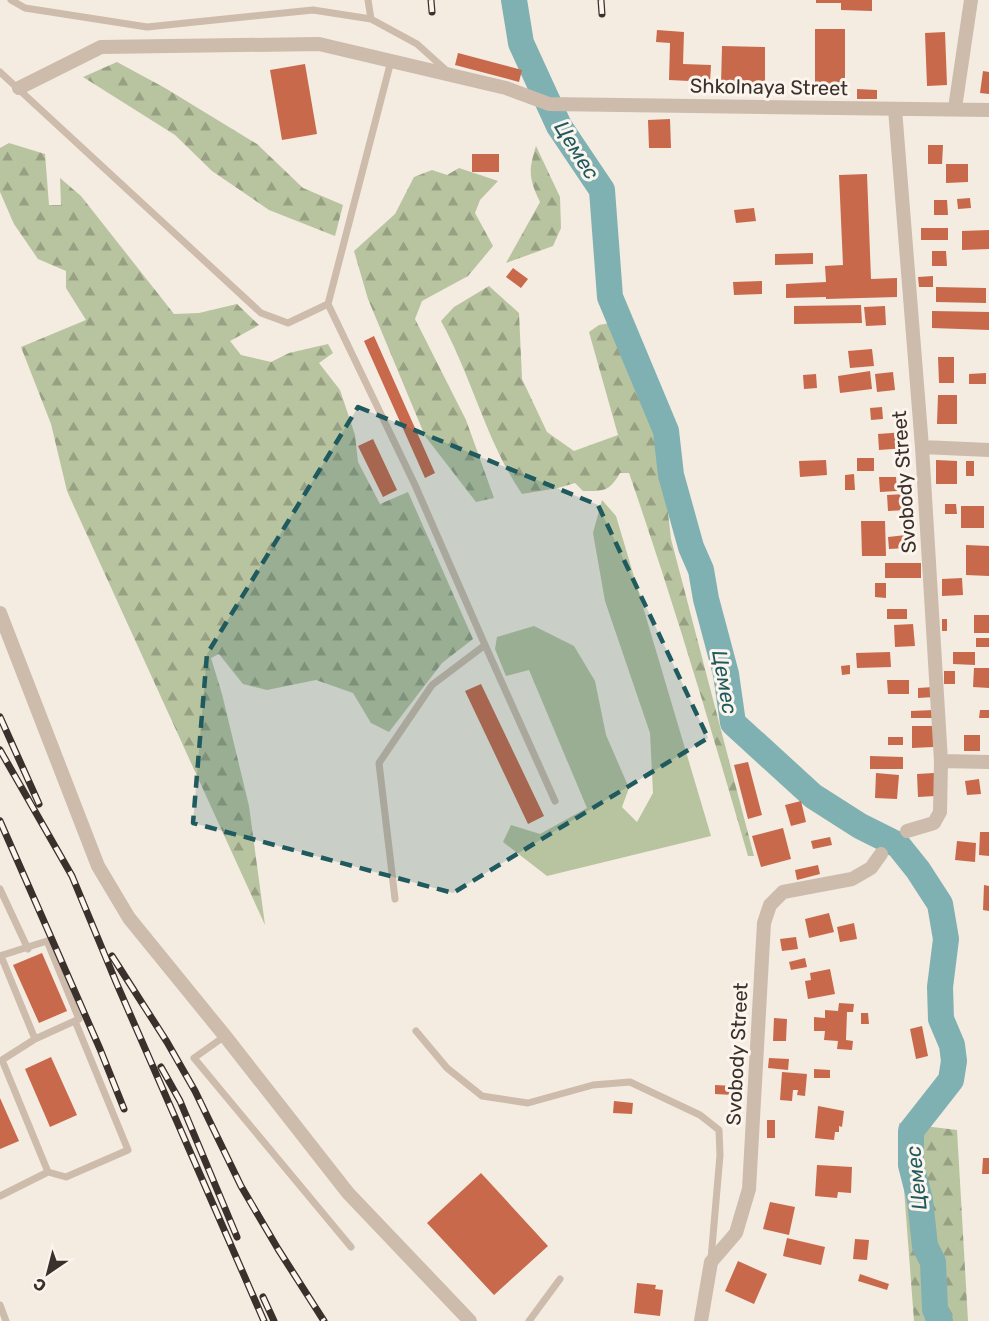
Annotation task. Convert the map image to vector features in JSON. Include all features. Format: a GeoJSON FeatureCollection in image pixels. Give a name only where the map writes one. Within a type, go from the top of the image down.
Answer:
{"type":"FeatureCollection","features":[{"type":"Feature","properties":{"kind":"street"},"geometry":{"type":"LineString","coordinates":[[955,108],[971,0]]}},
{"type":"Feature","properties":{"kind":"street","name":"Shkolnaya Street"},"geometry":{"type":"LineString","coordinates":[[19,88],[101,47],[319,44],[506,88],[549,104],[989,110]]}},
{"type":"Feature","properties":{"kind":"street","name":"Svobody Street"},"geometry":{"type":"LineString","coordinates":[[895,109],[922,447],[941,760],[940,812],[934,823],[907,831]]}},
{"type":"Feature","properties":{"kind":"street"},"geometry":{"type":"LineString","coordinates":[[922,447],[989,450]]}},
{"type":"Feature","properties":{"kind":"street"},"geometry":{"type":"LineString","coordinates":[[0,613],[98,866],[129,918],[348,1193],[470,1321]]}},
{"type":"Feature","properties":{"kind":"street"},"geometry":{"type":"LineString","coordinates":[[941,760],[989,762]]}},
{"type":"Feature","properties":{"kind":"street","name":"Svobody Street"},"geometry":{"type":"LineString","coordinates":[[711,1262],[736,1233],[749,1189],[764,923],[770,905],[783,892],[852,879],[871,868],[881,854]]}},
{"type":"Feature","properties":{"kind":"street"},"geometry":{"type":"LineString","coordinates":[[700,1321],[711,1262]]}},
{"type":"Feature","properties":{"kind":"lane"},"geometry":{"type":"LineString","coordinates":[[11,0],[25,8],[147,27],[313,10],[371,19],[417,44],[451,75]]}},
{"type":"Feature","properties":{"kind":"lane"},"geometry":{"type":"LineString","coordinates":[[368,0],[371,19]]}},
{"type":"Feature","properties":{"kind":"lane"},"geometry":{"type":"LineString","coordinates":[[391,61],[328,304],[415,485],[555,801]]}},
{"type":"Feature","properties":{"kind":"lane"},"geometry":{"type":"LineString","coordinates":[[0,72],[261,313],[288,323],[328,304]]}},
{"type":"Feature","properties":{"kind":"lane"},"geometry":{"type":"LineString","coordinates":[[395,899],[380,763],[432,685],[484,645]]}},
{"type":"Feature","properties":{"kind":"lane"},"geometry":{"type":"LineString","coordinates":[[0,889],[28,949]]}},
{"type":"Feature","properties":{"kind":"lane"},"geometry":{"type":"LineString","coordinates":[[35,1039],[0,956],[28,949],[47,941],[79,1019],[35,1039],[2,1060],[48,1172]]}},
{"type":"Feature","properties":{"kind":"lane"},"geometry":{"type":"LineString","coordinates":[[0,1196],[48,1172],[66,1177],[128,1150],[75,1022]]}},
{"type":"Feature","properties":{"kind":"lane"},"geometry":{"type":"LineString","coordinates":[[417,1031],[447,1068],[482,1096],[528,1103],[593,1085],[630,1082],[700,1115],[719,1130],[720,1155],[711,1262]]}},
{"type":"Feature","properties":{"kind":"lane"},"geometry":{"type":"LineString","coordinates":[[225,1036],[194,1058],[351,1247]]}},
{"type":"Feature","properties":{"kind":"lane"},"geometry":{"type":"LineString","coordinates":[[529,1321],[560,1279]]}},
{"type":"Feature","properties":{"kind":"lane"},"geometry":{"type":"LineString","coordinates":[[0,1305],[6,1321]]}},
{"type":"Feature","properties":{"kind":"highlighted area"},"geometry":{"type":"Polygon","coordinates":[[[358,407],[598,505],[708,738],[453,893],[193,823],[207,654],[358,407]]]}},
{"type":"Feature","properties":{"kind":"green space"},"geometry":{"type":"Polygon","coordinates":[[[117,62],[165,88],[257,144],[303,188],[343,205],[335,236],[269,210],[212,171],[175,135],[83,77],[117,62]]]}},
{"type":"Feature","properties":{"kind":"green space"},"geometry":{"type":"Polygon","coordinates":[[[9,143],[45,154],[49,205],[61,205],[60,178],[81,196],[174,314],[199,313],[237,304],[259,325],[230,341],[241,355],[271,362],[289,353],[328,344],[333,353],[319,363],[340,390],[355,435],[358,462],[380,504],[408,492],[473,639],[442,663],[389,732],[371,723],[353,693],[316,680],[267,690],[243,684],[219,654],[211,658],[249,806],[265,925],[67,491],[51,424],[21,347],[86,320],[66,288],[66,271],[38,259],[14,224],[0,192],[0,148],[9,143]]]}},
{"type":"Feature","properties":{"kind":"green space"},"geometry":{"type":"Polygon","coordinates":[[[536,146],[560,197],[561,228],[553,246],[506,263],[540,202],[531,175],[536,146]]]}},
{"type":"Feature","properties":{"kind":"green space"},"geometry":{"type":"Polygon","coordinates":[[[459,168],[498,181],[480,200],[475,213],[493,246],[468,276],[422,301],[415,319],[466,420],[494,498],[476,502],[425,436],[368,299],[354,251],[395,214],[414,177],[432,170],[447,175],[459,168]]]}},
{"type":"Feature","properties":{"kind":"green space"},"geometry":{"type":"Polygon","coordinates":[[[489,286],[519,313],[522,379],[547,432],[574,451],[618,435],[589,332],[599,325],[616,322],[659,434],[671,539],[754,856],[748,856],[691,664],[629,473],[620,473],[613,484],[601,490],[583,491],[575,483],[522,494],[509,474],[489,431],[462,364],[441,321],[454,307],[489,286]]]}},
{"type":"Feature","properties":{"kind":"green space"},"geometry":{"type":"Polygon","coordinates":[[[602,500],[616,516],[711,836],[547,876],[503,842],[511,825],[540,834],[587,808],[529,670],[506,676],[495,649],[497,637],[534,626],[574,646],[595,681],[606,735],[629,788],[622,807],[637,822],[653,793],[650,733],[605,601],[593,533],[602,500]]]}},
{"type":"Feature","properties":{"kind":"green space"},"geometry":{"type":"Polygon","coordinates":[[[899,1123],[957,1130],[968,1321],[914,1321],[899,1123]]]}},
{"type":"Feature","properties":{"kind":"building"},"geometry":{"type":"Polygon","coordinates":[[[816,0],[872,0],[872,11],[841,10],[841,3],[816,3],[816,0]]]}},
{"type":"Feature","properties":{"kind":"building"},"geometry":{"type":"Polygon","coordinates":[[[815,29],[845,29],[845,84],[815,84],[815,29]]]}},
{"type":"Feature","properties":{"kind":"building"},"geometry":{"type":"Polygon","coordinates":[[[657,30],[684,32],[683,64],[711,65],[710,82],[669,80],[670,43],[656,42],[657,30]]]}},
{"type":"Feature","properties":{"kind":"building"},"geometry":{"type":"Polygon","coordinates":[[[945,32],[947,85],[927,86],[925,33],[945,32]]]}},
{"type":"Feature","properties":{"kind":"building"},"geometry":{"type":"Polygon","coordinates":[[[722,46],[765,47],[765,87],[721,86],[722,46]]]}},
{"type":"Feature","properties":{"kind":"building"},"geometry":{"type":"Polygon","coordinates":[[[458,53],[522,70],[519,82],[455,65],[458,53]]]}},
{"type":"Feature","properties":{"kind":"building"},"geometry":{"type":"Polygon","coordinates":[[[305,64],[317,134],[282,140],[270,70],[305,64]]]}},
{"type":"Feature","properties":{"kind":"building"},"geometry":{"type":"Polygon","coordinates":[[[983,71],[989,72],[989,94],[980,93],[983,71]]]}},
{"type":"Feature","properties":{"kind":"building"},"geometry":{"type":"Polygon","coordinates":[[[857,89],[877,90],[877,99],[857,99],[857,89]]]}},
{"type":"Feature","properties":{"kind":"building"},"geometry":{"type":"Polygon","coordinates":[[[670,119],[671,148],[649,148],[648,120],[670,119]]]}},
{"type":"Feature","properties":{"kind":"building"},"geometry":{"type":"Polygon","coordinates":[[[928,145],[943,145],[942,164],[928,164],[928,145]]]}},
{"type":"Feature","properties":{"kind":"building"},"geometry":{"type":"Polygon","coordinates":[[[472,154],[499,154],[499,172],[472,172],[472,154]]]}},
{"type":"Feature","properties":{"kind":"building"},"geometry":{"type":"Polygon","coordinates":[[[946,164],[968,164],[968,182],[946,183],[946,164]]]}},
{"type":"Feature","properties":{"kind":"building"},"geometry":{"type":"Polygon","coordinates":[[[867,174],[871,279],[897,278],[897,297],[786,298],[786,284],[826,282],[825,266],[843,265],[839,175],[867,174]]]}},
{"type":"Feature","properties":{"kind":"building"},"geometry":{"type":"Polygon","coordinates":[[[970,198],[971,208],[958,209],[957,199],[970,198]]]}},
{"type":"Feature","properties":{"kind":"building"},"geometry":{"type":"Polygon","coordinates":[[[934,200],[947,200],[948,215],[934,215],[934,200]]]}},
{"type":"Feature","properties":{"kind":"building"},"geometry":{"type":"Polygon","coordinates":[[[754,208],[756,221],[736,223],[734,210],[754,208]]]}},
{"type":"Feature","properties":{"kind":"building"},"geometry":{"type":"Polygon","coordinates":[[[921,228],[948,228],[948,240],[921,240],[921,228]]]}},
{"type":"Feature","properties":{"kind":"building"},"geometry":{"type":"Polygon","coordinates":[[[989,230],[989,249],[962,250],[962,231],[989,230]]]}},
{"type":"Feature","properties":{"kind":"building"},"geometry":{"type":"Polygon","coordinates":[[[932,251],[946,251],[947,266],[932,266],[932,251]]]}},
{"type":"Feature","properties":{"kind":"building"},"geometry":{"type":"Polygon","coordinates":[[[813,253],[813,264],[775,265],[775,254],[813,253]]]}},
{"type":"Feature","properties":{"kind":"building"},"geometry":{"type":"Polygon","coordinates":[[[513,268],[528,279],[521,288],[506,277],[513,268]]]}},
{"type":"Feature","properties":{"kind":"building"},"geometry":{"type":"Polygon","coordinates":[[[933,276],[933,287],[919,287],[918,277],[933,276]]]}},
{"type":"Feature","properties":{"kind":"building"},"geometry":{"type":"Polygon","coordinates":[[[762,281],[762,294],[734,295],[733,282],[762,281]]]}},
{"type":"Feature","properties":{"kind":"building"},"geometry":{"type":"Polygon","coordinates":[[[936,287],[986,288],[986,303],[936,302],[936,287]]]}},
{"type":"Feature","properties":{"kind":"building"},"geometry":{"type":"Polygon","coordinates":[[[861,305],[862,323],[794,324],[794,306],[861,305]]]}},
{"type":"Feature","properties":{"kind":"building"},"geometry":{"type":"Polygon","coordinates":[[[885,306],[886,325],[866,326],[864,307],[885,306]]]}},
{"type":"Feature","properties":{"kind":"building"},"geometry":{"type":"Polygon","coordinates":[[[932,311],[989,312],[989,330],[932,328],[932,311]]]}},
{"type":"Feature","properties":{"kind":"building"},"geometry":{"type":"Polygon","coordinates":[[[374,336],[435,473],[425,478],[364,341],[374,336]]]}},
{"type":"Feature","properties":{"kind":"building"},"geometry":{"type":"Polygon","coordinates":[[[872,349],[874,366],[850,368],[848,351],[872,349]]]}},
{"type":"Feature","properties":{"kind":"building"},"geometry":{"type":"Polygon","coordinates":[[[938,357],[954,357],[954,383],[939,383],[938,357]]]}},
{"type":"Feature","properties":{"kind":"building"},"geometry":{"type":"Polygon","coordinates":[[[870,371],[872,389],[840,393],[838,376],[870,371]]]}},
{"type":"Feature","properties":{"kind":"building"},"geometry":{"type":"Polygon","coordinates":[[[893,372],[895,390],[877,392],[875,374],[893,372]]]}},
{"type":"Feature","properties":{"kind":"building"},"geometry":{"type":"Polygon","coordinates":[[[986,373],[986,384],[969,384],[969,374],[986,373]]]}},
{"type":"Feature","properties":{"kind":"building"},"geometry":{"type":"Polygon","coordinates":[[[816,374],[817,388],[804,389],[803,375],[816,374]]]}},
{"type":"Feature","properties":{"kind":"building"},"geometry":{"type":"Polygon","coordinates":[[[938,395],[957,395],[957,424],[937,424],[938,395]]]}},
{"type":"Feature","properties":{"kind":"building"},"geometry":{"type":"Polygon","coordinates":[[[882,407],[883,419],[871,420],[870,408],[882,407]]]}},
{"type":"Feature","properties":{"kind":"building"},"geometry":{"type":"Polygon","coordinates":[[[905,432],[906,448],[879,450],[878,434],[905,432]]]}},
{"type":"Feature","properties":{"kind":"building"},"geometry":{"type":"Polygon","coordinates":[[[373,439],[397,490],[383,497],[358,446],[373,439]]]}},
{"type":"Feature","properties":{"kind":"building"},"geometry":{"type":"Polygon","coordinates":[[[857,458],[874,458],[874,471],[857,471],[857,458]]]}},
{"type":"Feature","properties":{"kind":"building"},"geometry":{"type":"Polygon","coordinates":[[[826,460],[827,475],[800,477],[799,461],[826,460]]]}},
{"type":"Feature","properties":{"kind":"building"},"geometry":{"type":"Polygon","coordinates":[[[936,460],[957,461],[957,484],[936,484],[936,460]]]}},
{"type":"Feature","properties":{"kind":"building"},"geometry":{"type":"Polygon","coordinates":[[[966,461],[974,461],[974,476],[966,476],[966,461]]]}},
{"type":"Feature","properties":{"kind":"building"},"geometry":{"type":"Polygon","coordinates":[[[854,474],[855,490],[845,490],[845,475],[854,474]]]}},
{"type":"Feature","properties":{"kind":"building"},"geometry":{"type":"Polygon","coordinates":[[[879,477],[896,477],[897,491],[880,492],[879,477]]]}},
{"type":"Feature","properties":{"kind":"building"},"geometry":{"type":"Polygon","coordinates":[[[905,494],[906,510],[888,511],[887,495],[905,494]]]}},
{"type":"Feature","properties":{"kind":"building"},"geometry":{"type":"Polygon","coordinates":[[[945,504],[956,504],[957,514],[945,514],[945,504]]]}},
{"type":"Feature","properties":{"kind":"building"},"geometry":{"type":"Polygon","coordinates":[[[961,506],[984,506],[984,528],[961,528],[961,506]]]}},
{"type":"Feature","properties":{"kind":"building"},"geometry":{"type":"Polygon","coordinates":[[[861,521],[885,521],[886,556],[862,556],[861,521]]]}},
{"type":"Feature","properties":{"kind":"building"},"geometry":{"type":"Polygon","coordinates":[[[906,535],[907,548],[889,549],[888,537],[906,535]]]}},
{"type":"Feature","properties":{"kind":"building"},"geometry":{"type":"Polygon","coordinates":[[[966,545],[989,546],[989,576],[966,575],[966,545]]]}},
{"type":"Feature","properties":{"kind":"building"},"geometry":{"type":"Polygon","coordinates":[[[885,563],[921,563],[921,578],[885,578],[885,563]]]}},
{"type":"Feature","properties":{"kind":"building"},"geometry":{"type":"Polygon","coordinates":[[[962,578],[963,595],[942,596],[942,579],[962,578]]]}},
{"type":"Feature","properties":{"kind":"building"},"geometry":{"type":"Polygon","coordinates":[[[875,583],[886,583],[886,598],[875,597],[875,583]]]}},
{"type":"Feature","properties":{"kind":"building"},"geometry":{"type":"Polygon","coordinates":[[[887,609],[907,609],[907,619],[887,619],[887,609]]]}},
{"type":"Feature","properties":{"kind":"building"},"geometry":{"type":"Polygon","coordinates":[[[974,615],[989,615],[989,633],[974,633],[974,615]]]}},
{"type":"Feature","properties":{"kind":"building"},"geometry":{"type":"Polygon","coordinates":[[[942,619],[947,619],[947,631],[942,631],[942,619]]]}},
{"type":"Feature","properties":{"kind":"building"},"geometry":{"type":"Polygon","coordinates":[[[913,624],[915,646],[895,647],[894,625],[913,624]]]}},
{"type":"Feature","properties":{"kind":"building"},"geometry":{"type":"Polygon","coordinates":[[[976,638],[989,638],[989,647],[976,647],[976,638]]]}},
{"type":"Feature","properties":{"kind":"building"},"geometry":{"type":"Polygon","coordinates":[[[890,652],[891,667],[857,668],[856,653],[890,652]]]}},
{"type":"Feature","properties":{"kind":"building"},"geometry":{"type":"Polygon","coordinates":[[[953,652],[975,652],[975,665],[953,664],[953,652]]]}},
{"type":"Feature","properties":{"kind":"building"},"geometry":{"type":"Polygon","coordinates":[[[850,665],[850,674],[842,675],[841,666],[850,665]]]}},
{"type":"Feature","properties":{"kind":"building"},"geometry":{"type":"Polygon","coordinates":[[[974,668],[989,668],[989,688],[973,687],[974,668]]]}},
{"type":"Feature","properties":{"kind":"building"},"geometry":{"type":"Polygon","coordinates":[[[944,671],[955,671],[955,684],[944,684],[944,671]]]}},
{"type":"Feature","properties":{"kind":"building"},"geometry":{"type":"Polygon","coordinates":[[[887,680],[909,680],[909,694],[888,694],[887,680]]]}},
{"type":"Feature","properties":{"kind":"building"},"geometry":{"type":"Polygon","coordinates":[[[481,684],[544,816],[528,824],[465,691],[481,684]]]}},
{"type":"Feature","properties":{"kind":"building"},"geometry":{"type":"Polygon","coordinates":[[[933,687],[934,697],[918,698],[918,688],[933,687]]]}},
{"type":"Feature","properties":{"kind":"building"},"geometry":{"type":"Polygon","coordinates":[[[934,710],[934,718],[911,718],[911,711],[934,710]]]}},
{"type":"Feature","properties":{"kind":"building"},"geometry":{"type":"Polygon","coordinates":[[[980,710],[989,710],[989,718],[979,718],[980,710]]]}},
{"type":"Feature","properties":{"kind":"building"},"geometry":{"type":"Polygon","coordinates":[[[912,726],[933,726],[933,747],[912,748],[912,726]]]}},
{"type":"Feature","properties":{"kind":"building"},"geometry":{"type":"Polygon","coordinates":[[[964,735],[980,735],[980,751],[964,751],[964,735]]]}},
{"type":"Feature","properties":{"kind":"building"},"geometry":{"type":"Polygon","coordinates":[[[888,737],[903,737],[903,745],[888,745],[888,737]]]}},
{"type":"Feature","properties":{"kind":"building"},"geometry":{"type":"Polygon","coordinates":[[[870,756],[903,757],[903,769],[870,769],[870,756]]]}},
{"type":"Feature","properties":{"kind":"building"},"geometry":{"type":"Polygon","coordinates":[[[748,762],[762,815],[748,819],[734,765],[748,762]]]}},
{"type":"Feature","properties":{"kind":"building"},"geometry":{"type":"Polygon","coordinates":[[[876,773],[899,775],[897,799],[875,798],[876,773]]]}},
{"type":"Feature","properties":{"kind":"building"},"geometry":{"type":"Polygon","coordinates":[[[934,773],[935,796],[918,797],[917,774],[934,773]]]}},
{"type":"Feature","properties":{"kind":"building"},"geometry":{"type":"Polygon","coordinates":[[[979,779],[981,794],[967,795],[965,781],[979,779]]]}},
{"type":"Feature","properties":{"kind":"building"},"geometry":{"type":"Polygon","coordinates":[[[801,801],[806,822],[791,826],[785,805],[801,801]]]}},
{"type":"Feature","properties":{"kind":"building"},"geometry":{"type":"Polygon","coordinates":[[[783,828],[791,859],[761,867],[752,836],[783,828]]]}},
{"type":"Feature","properties":{"kind":"building"},"geometry":{"type":"Polygon","coordinates":[[[980,832],[989,832],[989,856],[979,855],[980,832]]]}},
{"type":"Feature","properties":{"kind":"building"},"geometry":{"type":"Polygon","coordinates":[[[830,837],[832,845],[813,849],[811,841],[830,837]]]}},
{"type":"Feature","properties":{"kind":"building"},"geometry":{"type":"Polygon","coordinates":[[[957,841],[976,843],[975,862],[955,860],[957,841]]]}},
{"type":"Feature","properties":{"kind":"building"},"geometry":{"type":"Polygon","coordinates":[[[818,865],[820,874],[797,880],[795,870],[818,865]]]}},
{"type":"Feature","properties":{"kind":"building"},"geometry":{"type":"Polygon","coordinates":[[[984,885],[989,886],[989,911],[983,910],[984,885]]]}},
{"type":"Feature","properties":{"kind":"building"},"geometry":{"type":"Polygon","coordinates":[[[829,913],[834,932],[809,938],[805,919],[829,913]]]}},
{"type":"Feature","properties":{"kind":"building"},"geometry":{"type":"Polygon","coordinates":[[[854,923],[857,939],[840,942],[837,927],[854,923]]]}},
{"type":"Feature","properties":{"kind":"building"},"geometry":{"type":"Polygon","coordinates":[[[796,937],[798,949],[782,951],[780,939],[796,937]]]}},
{"type":"Feature","properties":{"kind":"building"},"geometry":{"type":"Polygon","coordinates":[[[42,953],[67,1011],[39,1023],[13,965],[42,953]]]}},
{"type":"Feature","properties":{"kind":"building"},"geometry":{"type":"Polygon","coordinates":[[[805,958],[807,967],[791,970],[789,962],[805,958]]]}},
{"type":"Feature","properties":{"kind":"building"},"geometry":{"type":"Polygon","coordinates":[[[830,969],[835,994],[808,999],[805,981],[811,980],[810,973],[830,969]]]}},
{"type":"Feature","properties":{"kind":"building"},"geometry":{"type":"Polygon","coordinates":[[[839,1003],[854,1004],[853,1012],[847,1012],[846,1040],[853,1041],[852,1050],[837,1049],[838,1041],[824,1040],[825,1031],[814,1031],[814,1017],[825,1018],[825,1010],[838,1011],[839,1003]]]}},
{"type":"Feature","properties":{"kind":"building"},"geometry":{"type":"Polygon","coordinates":[[[861,1013],[868,1013],[869,1024],[861,1024],[861,1013]]]}},
{"type":"Feature","properties":{"kind":"building"},"geometry":{"type":"Polygon","coordinates":[[[774,1018],[787,1019],[786,1041],[773,1041],[774,1018]]]}},
{"type":"Feature","properties":{"kind":"building"},"geometry":{"type":"Polygon","coordinates":[[[922,1026],[928,1056],[916,1059],[910,1029],[922,1026]]]}},
{"type":"Feature","properties":{"kind":"building"},"geometry":{"type":"Polygon","coordinates":[[[51,1057],[77,1115],[50,1127],[25,1069],[51,1057]]]}},
{"type":"Feature","properties":{"kind":"building"},"geometry":{"type":"Polygon","coordinates":[[[769,1058],[789,1059],[788,1070],[768,1068],[769,1058]]]}},
{"type":"Feature","properties":{"kind":"building"},"geometry":{"type":"Polygon","coordinates":[[[814,1069],[830,1070],[830,1078],[814,1078],[814,1069]]]}},
{"type":"Feature","properties":{"kind":"building"},"geometry":{"type":"Polygon","coordinates":[[[782,1072],[807,1074],[805,1096],[797,1095],[798,1090],[793,1090],[792,1101],[780,1100],[782,1072]]]}},
{"type":"Feature","properties":{"kind":"building"},"geometry":{"type":"Polygon","coordinates":[[[715,1085],[733,1086],[733,1095],[715,1094],[715,1085]]]}},
{"type":"Feature","properties":{"kind":"building"},"geometry":{"type":"Polygon","coordinates":[[[0,1098],[19,1141],[0,1149],[0,1098]]]}},
{"type":"Feature","properties":{"kind":"building"},"geometry":{"type":"Polygon","coordinates":[[[614,1101],[633,1103],[632,1114],[613,1113],[614,1101]]]}},
{"type":"Feature","properties":{"kind":"building"},"geometry":{"type":"Polygon","coordinates":[[[818,1106],[844,1111],[842,1127],[839,1126],[839,1132],[835,1132],[834,1140],[815,1138],[818,1106]]]}},
{"type":"Feature","properties":{"kind":"building"},"geometry":{"type":"Polygon","coordinates":[[[767,1120],[775,1120],[775,1138],[767,1138],[767,1120]]]}},
{"type":"Feature","properties":{"kind":"building"},"geometry":{"type":"Polygon","coordinates":[[[983,1158],[989,1158],[989,1174],[982,1174],[983,1158]]]}},
{"type":"Feature","properties":{"kind":"building"},"geometry":{"type":"Polygon","coordinates":[[[817,1165],[852,1167],[851,1193],[838,1192],[837,1198],[815,1196],[817,1165]]]}},
{"type":"Feature","properties":{"kind":"building"},"geometry":{"type":"Polygon","coordinates":[[[481,1173],[548,1246],[494,1295],[427,1223],[481,1173]]]}},
{"type":"Feature","properties":{"kind":"building"},"geometry":{"type":"Polygon","coordinates":[[[770,1202],[795,1207],[789,1235],[763,1229],[770,1202]]]}},
{"type":"Feature","properties":{"kind":"building"},"geometry":{"type":"Polygon","coordinates":[[[787,1238],[825,1247],[821,1265],[783,1256],[787,1238]]]}},
{"type":"Feature","properties":{"kind":"building"},"geometry":{"type":"Polygon","coordinates":[[[855,1239],[869,1240],[867,1260],[853,1259],[855,1239]]]}},
{"type":"Feature","properties":{"kind":"building"},"geometry":{"type":"Polygon","coordinates":[[[738,1261],[767,1274],[754,1304],[725,1291],[738,1261]]]}},
{"type":"Feature","properties":{"kind":"building"},"geometry":{"type":"Polygon","coordinates":[[[860,1274],[889,1284],[887,1290],[858,1281],[860,1274]]]}},
{"type":"Feature","properties":{"kind":"building"},"geometry":{"type":"Polygon","coordinates":[[[637,1283],[656,1285],[655,1289],[663,1290],[660,1316],[634,1313],[637,1283]]]}},
{"type":"Feature","properties":{"kind":"waterway","name":"Цемес"},"geometry":{"type":"LineString","coordinates":[[514,0],[521,43],[559,126],[602,190],[610,297],[666,431],[671,475],[691,547],[701,570],[706,599],[726,674],[733,723],[813,796],[860,826],[898,845],[940,904],[946,939],[940,987],[941,1019],[952,1045],[954,1061],[951,1080],[911,1131],[911,1165],[920,1200],[925,1246],[933,1262],[935,1309],[940,1321]]}},
{"type":"Feature","properties":{"kind":"railway"},"geometry":{"type":"LineString","coordinates":[[431,0],[432,12]]}},
{"type":"Feature","properties":{"kind":"railway"},"geometry":{"type":"LineString","coordinates":[[601,0],[602,14]]}},
{"type":"Feature","properties":{"kind":"railway"},"geometry":{"type":"LineString","coordinates":[[0,717],[39,804]]}},
{"type":"Feature","properties":{"kind":"railway"},"geometry":{"type":"LineString","coordinates":[[0,750],[72,876],[264,1321]]}},
{"type":"Feature","properties":{"kind":"railway"},"geometry":{"type":"LineString","coordinates":[[0,821],[124,1109]]}},
{"type":"Feature","properties":{"kind":"railway"},"geometry":{"type":"LineString","coordinates":[[112,956],[167,1042],[195,1091],[241,1186],[324,1321]]}},
{"type":"Feature","properties":{"kind":"railway"},"geometry":{"type":"LineString","coordinates":[[161,1067],[180,1101],[237,1237]]}},
{"type":"Feature","properties":{"kind":"railway"},"geometry":{"type":"LineString","coordinates":[[263,1297],[274,1321]]}}]}
